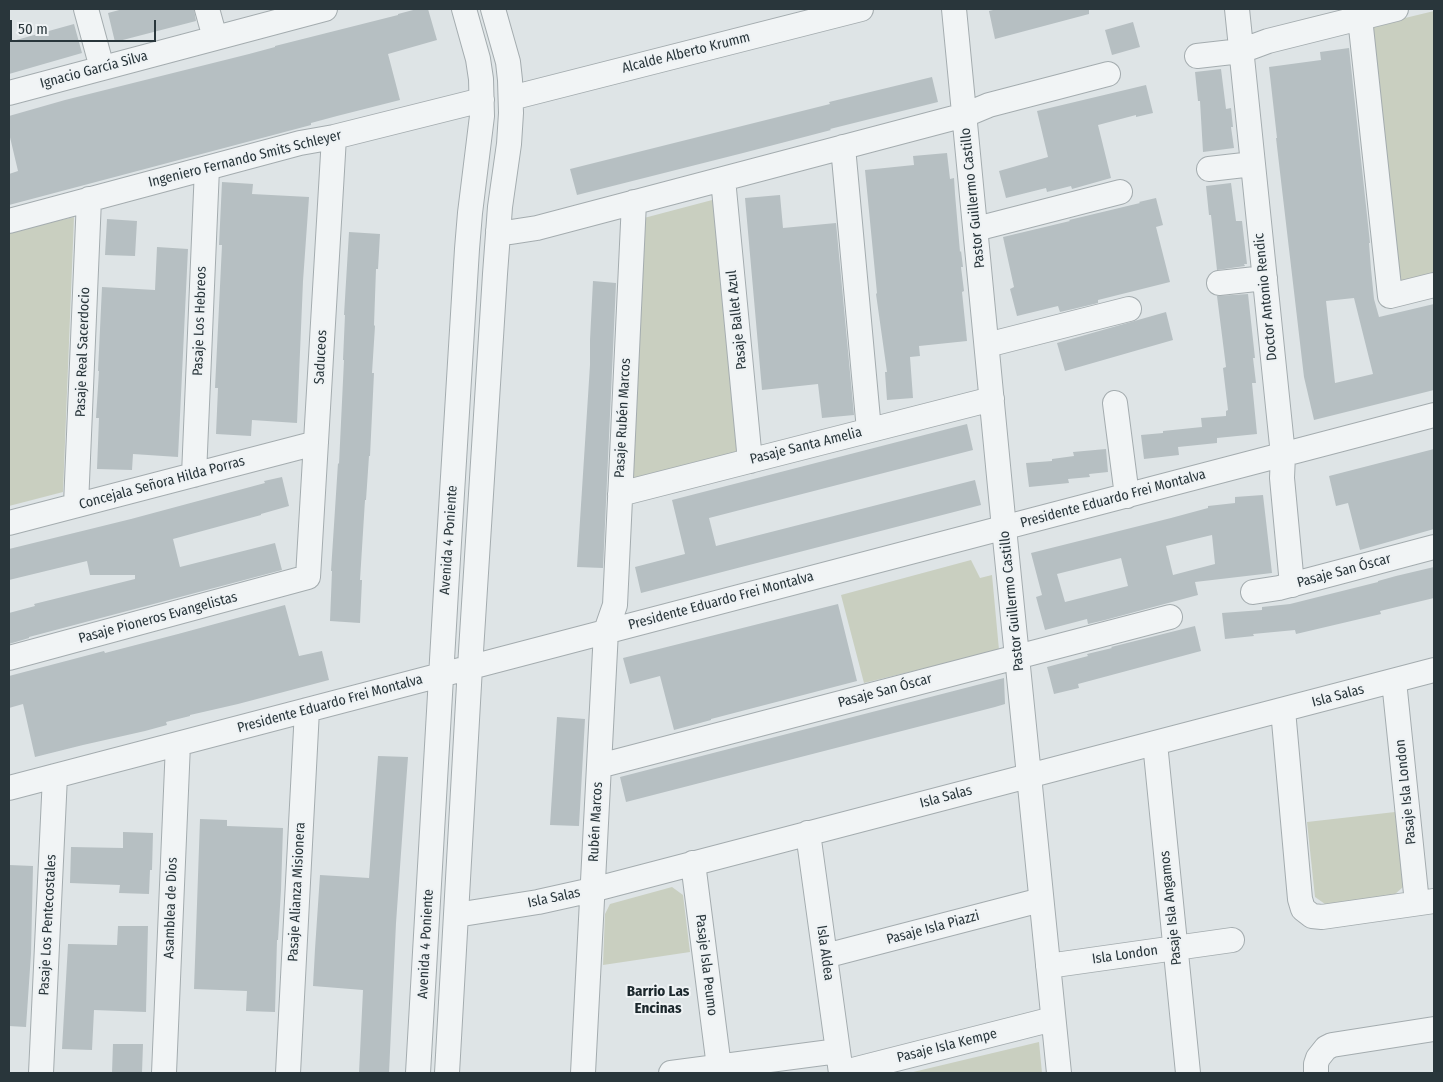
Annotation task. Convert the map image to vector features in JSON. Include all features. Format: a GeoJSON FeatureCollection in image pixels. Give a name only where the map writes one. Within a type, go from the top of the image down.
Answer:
{"type":"FeatureCollection","features":[{"type":"Feature","properties":{"kind":"street"},"geometry":{"type":"LineString","coordinates":[[86,9],[102,68]]}},
{"type":"Feature","properties":{"kind":"street"},"geometry":{"type":"LineString","coordinates":[[207,9],[215,38]]}},
{"type":"Feature","properties":{"kind":"street","name":"Ignacio García Silva"},"geometry":{"type":"LineString","coordinates":[[9,93],[325,9]]}},
{"type":"Feature","properties":{"kind":"street","name":"Avenida 4 Poniente"},"geometry":{"type":"LineString","coordinates":[[418,1073],[467,249],[479,146],[482,100],[478,59],[464,9]]}},
{"type":"Feature","properties":{"kind":"street","name":"Avenida 4 Poniente"},"geometry":{"type":"LineString","coordinates":[[447,1073],[470,667],[498,232],[510,128],[511,98],[508,62],[494,9]]}},
{"type":"Feature","properties":{"kind":"street","name":"Alcalde Alberto Krumm"},"geometry":{"type":"LineString","coordinates":[[511,98],[861,9]]}},
{"type":"Feature","properties":{"kind":"street","name":"Pastor Guillermo Castillo"},"geometry":{"type":"LineString","coordinates":[[954,9],[1059,1073]]}},
{"type":"Feature","properties":{"kind":"street","name":"Doctor Antonio Rendic"},"geometry":{"type":"LineString","coordinates":[[1237,9],[1283,455],[1282,478],[1292,585]]}},
{"type":"Feature","properties":{"kind":"street"},"geometry":{"type":"LineString","coordinates":[[1197,56],[1241,50],[1268,41],[1396,9]]}},
{"type":"Feature","properties":{"kind":"street"},"geometry":{"type":"LineString","coordinates":[[1360,18],[1390,296],[1434,284]]}},
{"type":"Feature","properties":{"kind":"street"},"geometry":{"type":"LineString","coordinates":[[498,232],[537,228],[965,115],[989,106],[1108,74]]}},
{"type":"Feature","properties":{"kind":"street","name":"Ingeniero Fernando Smits Schleyer"},"geometry":{"type":"LineString","coordinates":[[9,221],[300,143],[334,138],[482,100]]}},
{"type":"Feature","properties":{"kind":"street","name":"Saduceos"},"geometry":{"type":"LineString","coordinates":[[308,578],[334,138]]}},
{"type":"Feature","properties":{"kind":"street"},"geometry":{"type":"LineString","coordinates":[[843,147],[869,430]]}},
{"type":"Feature","properties":{"kind":"street"},"geometry":{"type":"LineString","coordinates":[[1209,169],[1253,164]]}},
{"type":"Feature","properties":{"kind":"street","name":"Pasaje Los Hebreos"},"geometry":{"type":"LineString","coordinates":[[194,475],[207,168]]}},
{"type":"Feature","properties":{"kind":"street","name":"Pasaje Ballet Azul"},"geometry":{"type":"LineString","coordinates":[[723,179],[750,461]]}},
{"type":"Feature","properties":{"kind":"street"},"geometry":{"type":"LineString","coordinates":[[976,229],[1120,192]]}},
{"type":"Feature","properties":{"kind":"street","name":"Pasaje Real Sacerdocio"},"geometry":{"type":"LineString","coordinates":[[76,505],[89,199]]}},
{"type":"Feature","properties":{"kind":"street","name":"Pasaje Rubén Marcos"},"geometry":{"type":"LineString","coordinates":[[606,632],[615,605],[634,202]]}},
{"type":"Feature","properties":{"kind":"street"},"geometry":{"type":"LineString","coordinates":[[1219,283],[1265,278]]}},
{"type":"Feature","properties":{"kind":"street"},"geometry":{"type":"LineString","coordinates":[[987,346],[1129,309]]}},
{"type":"Feature","properties":{"kind":"street","name":"Pasaje Santa Amelia"},"geometry":{"type":"LineString","coordinates":[[620,494],[992,399]]}},
{"type":"Feature","properties":{"kind":"street"},"geometry":{"type":"LineString","coordinates":[[1115,403],[1127,496]]}},
{"type":"Feature","properties":{"kind":"street","name":"Presidente Eduardo Frei Montalva"},"geometry":{"type":"LineString","coordinates":[[9,788],[1434,416]]}},
{"type":"Feature","properties":{"kind":"street","name":"Concejala Señora Hilda Porras"},"geometry":{"type":"LineString","coordinates":[[9,523],[316,443]]}},
{"type":"Feature","properties":{"kind":"street","name":"Pasaje San Óscar"},"geometry":{"type":"LineString","coordinates":[[1253,592],[1292,585],[1434,547]]}},
{"type":"Feature","properties":{"kind":"street","name":"Pasaje Pioneros Evangelistas"},"geometry":{"type":"LineString","coordinates":[[9,658],[308,578]]}},
{"type":"Feature","properties":{"kind":"street","name":"Pasaje San Óscar"},"geometry":{"type":"LineString","coordinates":[[599,766],[1170,617]]}},
{"type":"Feature","properties":{"kind":"street","name":"Rubén Marcos"},"geometry":{"type":"LineString","coordinates":[[583,1073],[606,632]]}},
{"type":"Feature","properties":{"kind":"street","name":"Isla Salas"},"geometry":{"type":"LineString","coordinates":[[456,915],[538,902],[592,890],[1434,670]]}},
{"type":"Feature","properties":{"kind":"street","name":"Pasaje Isla London"},"geometry":{"type":"LineString","coordinates":[[1394,681],[1426,902]]}},
{"type":"Feature","properties":{"kind":"street","name":"Pasaje Alianza Misionera"},"geometry":{"type":"LineString","coordinates":[[288,1073],[307,710]]}},
{"type":"Feature","properties":{"kind":"street"},"geometry":{"type":"LineString","coordinates":[[1283,710],[1300,899],[1303,909],[1312,916],[1322,917],[1426,902]]}},
{"type":"Feature","properties":{"kind":"street","name":"Pasaje Isla Angamos"},"geometry":{"type":"LineString","coordinates":[[1155,743],[1188,1073]]}},
{"type":"Feature","properties":{"kind":"street","name":"Asamblea de Dios"},"geometry":{"type":"LineString","coordinates":[[164,1073],[178,744]]}},
{"type":"Feature","properties":{"kind":"street","name":"Pasaje Los Pentecostales"},"geometry":{"type":"LineString","coordinates":[[41,1073],[55,776]]}},
{"type":"Feature","properties":{"kind":"street","name":"Isla Aldea"},"geometry":{"type":"LineString","coordinates":[[808,833],[840,1066]]}},
{"type":"Feature","properties":{"kind":"street","name":"Pasaje Isla Peumo"},"geometry":{"type":"LineString","coordinates":[[693,863],[718,1067]]}},
{"type":"Feature","properties":{"kind":"street","name":"Pasaje Isla Piazzi"},"geometry":{"type":"LineString","coordinates":[[825,956],[1041,900]]}},
{"type":"Feature","properties":{"kind":"street","name":"Isla London"},"geometry":{"type":"LineString","coordinates":[[1048,966],[1232,940]]}},
{"type":"Feature","properties":{"kind":"street","name":"Pasaje Isla Kempe"},"geometry":{"type":"LineString","coordinates":[[671,1073],[718,1067],[840,1066],[1053,1019]]}},
{"type":"Feature","properties":{"kind":"street"},"geometry":{"type":"LineString","coordinates":[[1316,1073],[1318,1058],[1326,1048],[1332,1045],[1434,1029]]}},
{"type":"Feature","properties":{"kind":"green space"},"geometry":{"type":"Polygon","coordinates":[[[1434,11],[1434,276],[1396,285],[1372,26],[1434,11]]]}},
{"type":"Feature","properties":{"kind":"green space"},"geometry":{"type":"Polygon","coordinates":[[[716,199],[739,452],[632,482],[644,218],[716,199]]]}},
{"type":"Feature","properties":{"kind":"green space"},"geometry":{"type":"Polygon","coordinates":[[[74,217],[63,492],[9,506],[9,232],[74,217]]]}},
{"type":"Feature","properties":{"kind":"green space"},"geometry":{"type":"Polygon","coordinates":[[[971,560],[980,578],[992,575],[999,650],[864,683],[841,595],[971,560]]]}},
{"type":"Feature","properties":{"kind":"green space"},"geometry":{"type":"Polygon","coordinates":[[[1395,812],[1403,887],[1394,895],[1325,904],[1315,897],[1307,822],[1395,812]]]}},
{"type":"Feature","properties":{"kind":"green space"},"geometry":{"type":"Polygon","coordinates":[[[672,887],[683,895],[690,952],[603,965],[605,914],[610,904],[672,887]]]}},
{"type":"Feature","properties":{"kind":"green space"},"geometry":{"type":"Polygon","coordinates":[[[1039,1042],[1042,1073],[909,1073],[1039,1042]]]}},
{"type":"Feature","properties":{"kind":"building"},"geometry":{"type":"Polygon","coordinates":[[[123,9],[194,9],[196,21],[115,42],[108,13],[123,9]]]}},
{"type":"Feature","properties":{"kind":"building"},"geometry":{"type":"Polygon","coordinates":[[[417,9],[428,9],[437,40],[388,54],[400,100],[9,205],[9,174],[18,171],[9,133],[9,116],[417,9]]]}},
{"type":"Feature","properties":{"kind":"building"},"geometry":{"type":"Polygon","coordinates":[[[997,9],[1089,9],[1089,14],[995,39],[989,11],[997,9]]]}},
{"type":"Feature","properties":{"kind":"building"},"geometry":{"type":"Polygon","coordinates":[[[1133,22],[1140,47],[1112,55],[1105,30],[1133,22]]]}},
{"type":"Feature","properties":{"kind":"building"},"geometry":{"type":"Polygon","coordinates":[[[74,24],[82,53],[9,74],[9,42],[74,24]]]}},
{"type":"Feature","properties":{"kind":"building"},"geometry":{"type":"Polygon","coordinates":[[[1349,48],[1370,243],[1374,299],[1379,317],[1434,304],[1434,390],[1314,420],[1304,377],[1269,67],[1321,60],[1320,52],[1349,48]],[[1354,298],[1326,301],[1335,383],[1373,374],[1354,298]]]}},
{"type":"Feature","properties":{"kind":"building"},"geometry":{"type":"Polygon","coordinates":[[[1221,69],[1226,109],[1231,108],[1234,148],[1203,152],[1200,101],[1198,101],[1195,72],[1221,69]]]}},
{"type":"Feature","properties":{"kind":"building"},"geometry":{"type":"Polygon","coordinates":[[[932,77],[938,102],[577,195],[570,169],[932,77]]]}},
{"type":"Feature","properties":{"kind":"building"},"geometry":{"type":"Polygon","coordinates":[[[1146,85],[1153,113],[1136,117],[1136,115],[1098,125],[1111,178],[1072,189],[1071,186],[1047,192],[1046,188],[1006,198],[999,171],[1048,157],[1037,111],[1146,85]]]}},
{"type":"Feature","properties":{"kind":"building"},"geometry":{"type":"Polygon","coordinates":[[[947,153],[950,179],[954,178],[963,267],[961,267],[964,291],[962,292],[967,341],[919,346],[920,356],[910,357],[913,398],[887,400],[885,372],[887,372],[876,294],[865,170],[914,165],[913,156],[947,153]]]}},
{"type":"Feature","properties":{"kind":"building"},"geometry":{"type":"Polygon","coordinates":[[[222,182],[253,184],[252,194],[309,197],[303,281],[297,423],[252,420],[251,436],[216,434],[218,388],[215,388],[222,245],[219,245],[222,182]]]}},
{"type":"Feature","properties":{"kind":"building"},"geometry":{"type":"Polygon","coordinates":[[[1231,183],[1236,221],[1242,221],[1247,264],[1244,264],[1245,266],[1217,270],[1206,186],[1231,183]]]}},
{"type":"Feature","properties":{"kind":"building"},"geometry":{"type":"Polygon","coordinates":[[[780,195],[783,228],[836,223],[854,415],[822,418],[818,384],[762,390],[745,198],[780,195]]]}},
{"type":"Feature","properties":{"kind":"building"},"geometry":{"type":"Polygon","coordinates":[[[1156,198],[1163,225],[1156,227],[1170,282],[1098,300],[1098,303],[1060,312],[1058,306],[1017,316],[1010,289],[1014,287],[1003,237],[1156,198]]]}},
{"type":"Feature","properties":{"kind":"building"},"geometry":{"type":"Polygon","coordinates":[[[107,219],[137,221],[135,256],[105,255],[107,219]]]}},
{"type":"Feature","properties":{"kind":"building"},"geometry":{"type":"Polygon","coordinates":[[[349,232],[380,234],[378,269],[376,269],[370,456],[360,580],[362,580],[360,623],[330,621],[349,232]]]}},
{"type":"Feature","properties":{"kind":"building"},"geometry":{"type":"Polygon","coordinates":[[[157,247],[188,249],[178,457],[133,454],[132,470],[97,469],[99,418],[96,418],[102,287],[155,290],[157,247]]]}},
{"type":"Feature","properties":{"kind":"building"},"geometry":{"type":"Polygon","coordinates":[[[593,281],[616,283],[603,568],[577,567],[590,365],[593,281]]]}},
{"type":"Feature","properties":{"kind":"building"},"geometry":{"type":"Polygon","coordinates":[[[1248,294],[1255,358],[1253,358],[1256,383],[1252,383],[1257,434],[1217,438],[1217,443],[1178,447],[1179,455],[1144,459],[1141,435],[1202,427],[1201,418],[1226,416],[1226,411],[1228,410],[1223,368],[1226,367],[1217,296],[1248,294]]]}},
{"type":"Feature","properties":{"kind":"building"},"geometry":{"type":"Polygon","coordinates":[[[1166,312],[1173,340],[1065,371],[1057,343],[1166,312]]]}},
{"type":"Feature","properties":{"kind":"building"},"geometry":{"type":"Polygon","coordinates":[[[967,424],[973,450],[709,518],[716,546],[975,480],[981,505],[641,593],[635,567],[685,554],[672,500],[967,424]]]}},
{"type":"Feature","properties":{"kind":"building"},"geometry":{"type":"Polygon","coordinates":[[[1106,449],[1108,472],[1089,474],[1090,477],[1068,479],[1069,483],[1029,487],[1026,463],[1052,461],[1052,459],[1074,456],[1073,452],[1106,449]]]}},
{"type":"Feature","properties":{"kind":"building"},"geometry":{"type":"Polygon","coordinates":[[[1434,449],[1434,529],[1360,550],[1348,503],[1336,506],[1329,476],[1434,449]]]}},
{"type":"Feature","properties":{"kind":"building"},"geometry":{"type":"Polygon","coordinates":[[[282,477],[289,506],[173,539],[180,567],[275,543],[282,570],[29,637],[9,644],[9,613],[35,606],[34,604],[135,579],[135,575],[90,575],[87,561],[9,580],[9,549],[131,519],[282,477]]]}},
{"type":"Feature","properties":{"kind":"building"},"geometry":{"type":"Polygon","coordinates":[[[1263,495],[1272,573],[1195,582],[1198,595],[1088,624],[1087,619],[1045,630],[1036,597],[1042,595],[1031,553],[1171,518],[1208,508],[1208,506],[1235,503],[1235,497],[1263,495]],[[1212,535],[1166,546],[1173,575],[1215,564],[1212,535]],[[1121,558],[1057,574],[1065,602],[1128,586],[1121,558]]]}},
{"type":"Feature","properties":{"kind":"building"},"geometry":{"type":"Polygon","coordinates":[[[1434,567],[1434,598],[1380,611],[1381,614],[1296,634],[1295,630],[1225,639],[1222,613],[1262,610],[1262,607],[1290,604],[1434,567]]]}},
{"type":"Feature","properties":{"kind":"building"},"geometry":{"type":"Polygon","coordinates":[[[838,604],[857,681],[674,730],[660,676],[630,684],[623,658],[838,604]]]}},
{"type":"Feature","properties":{"kind":"building"},"geometry":{"type":"Polygon","coordinates":[[[285,605],[299,656],[322,651],[329,680],[190,715],[166,722],[167,725],[145,731],[35,757],[23,704],[9,708],[9,676],[104,651],[105,653],[285,605]]]}},
{"type":"Feature","properties":{"kind":"building"},"geometry":{"type":"Polygon","coordinates":[[[1195,626],[1201,651],[1078,684],[1079,688],[1054,694],[1047,667],[1088,656],[1087,654],[1111,647],[1195,626]]]}},
{"type":"Feature","properties":{"kind":"building"},"geometry":{"type":"Polygon","coordinates":[[[1004,678],[1005,704],[626,802],[620,777],[1004,678]]]}},
{"type":"Feature","properties":{"kind":"building"},"geometry":{"type":"Polygon","coordinates":[[[557,717],[585,719],[579,826],[550,825],[557,717]]]}},
{"type":"Feature","properties":{"kind":"building"},"geometry":{"type":"Polygon","coordinates":[[[378,756],[408,757],[396,923],[389,1073],[359,1073],[363,990],[313,986],[315,949],[320,875],[369,878],[378,756]]]}},
{"type":"Feature","properties":{"kind":"building"},"geometry":{"type":"Polygon","coordinates":[[[200,819],[227,820],[227,826],[283,828],[275,1012],[246,1011],[247,991],[194,989],[200,819]]]}},
{"type":"Feature","properties":{"kind":"building"},"geometry":{"type":"Polygon","coordinates":[[[123,832],[153,833],[149,894],[119,893],[120,885],[70,883],[71,847],[123,848],[123,832]]]}},
{"type":"Feature","properties":{"kind":"building"},"geometry":{"type":"Polygon","coordinates":[[[9,865],[33,866],[31,954],[26,1027],[9,1026],[9,865]]]}},
{"type":"Feature","properties":{"kind":"building"},"geometry":{"type":"Polygon","coordinates":[[[118,926],[148,926],[146,1012],[94,1010],[92,1050],[62,1049],[68,944],[117,945],[118,926]]]}},
{"type":"Feature","properties":{"kind":"building"},"geometry":{"type":"Polygon","coordinates":[[[113,1044],[143,1044],[142,1073],[112,1073],[113,1044]]]}},
{"type":"Feature","properties":{"kind":"district","name":"Barrio Las Encinas"},"geometry":{"type":"Point","coordinates":[658,1000]}}]}
